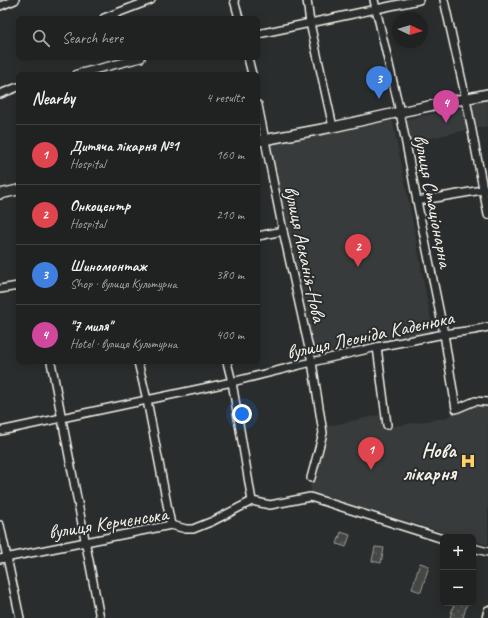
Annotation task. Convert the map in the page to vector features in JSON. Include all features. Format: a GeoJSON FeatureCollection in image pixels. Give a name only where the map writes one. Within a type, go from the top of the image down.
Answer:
{"type":"FeatureCollection","features":[{"type":"Feature","properties":{"kind":"main road"},"geometry":{"type":"LineString","coordinates":[[262,140],[333,127],[488,94]]}},
{"type":"Feature","properties":{"kind":"main road"},"geometry":{"type":"LineString","coordinates":[[0,194],[16,190]]}},
{"type":"Feature","properties":{"kind":"street"},"geometry":{"type":"LineString","coordinates":[[0,6],[15,0]]}},
{"type":"Feature","properties":{"kind":"street"},"geometry":{"type":"LineString","coordinates":[[109,16],[151,0]]}},
{"type":"Feature","properties":{"kind":"street"},"geometry":{"type":"LineString","coordinates":[[234,0],[238,16]]}},
{"type":"Feature","properties":{"kind":"street"},"geometry":{"type":"LineString","coordinates":[[307,0],[310,23],[333,127]]}},
{"type":"Feature","properties":{"kind":"street","name":"вулиця Стаціонарна"},"geometry":{"type":"LineString","coordinates":[[374,0],[400,112],[444,334],[456,409],[475,401],[488,402]]}},
{"type":"Feature","properties":{"kind":"street"},"geometry":{"type":"LineString","coordinates":[[260,34],[420,0]]}},
{"type":"Feature","properties":{"kind":"street"},"geometry":{"type":"LineString","coordinates":[[444,0],[485,189],[488,215]]}},
{"type":"Feature","properties":{"kind":"street"},"geometry":{"type":"LineString","coordinates":[[88,72],[133,60]]}},
{"type":"Feature","properties":{"kind":"street"},"geometry":{"type":"LineString","coordinates":[[248,60],[252,72]]}},
{"type":"Feature","properties":{"kind":"street"},"geometry":{"type":"LineString","coordinates":[[0,94],[16,88]]}},
{"type":"Feature","properties":{"kind":"street","name":"вулиця Асканія-Нова"},"geometry":{"type":"LineString","coordinates":[[260,122],[262,140],[312,362],[323,433],[311,478]]}},
{"type":"Feature","properties":{"kind":"street"},"geometry":{"type":"LineString","coordinates":[[417,201],[485,189]]}},
{"type":"Feature","properties":{"kind":"street"},"geometry":{"type":"LineString","coordinates":[[260,236],[283,231]]}},
{"type":"Feature","properties":{"kind":"street"},"geometry":{"type":"LineString","coordinates":[[0,289],[16,286]]}},
{"type":"Feature","properties":{"kind":"street","name":"вулиця Леоніда Каденюка"},"geometry":{"type":"LineString","coordinates":[[0,431],[232,382],[377,347],[488,327]]}},
{"type":"Feature","properties":{"kind":"street"},"geometry":{"type":"LineString","coordinates":[[377,347],[387,425]]}},
{"type":"Feature","properties":{"kind":"street"},"geometry":{"type":"LineString","coordinates":[[51,364],[100,618]]}},
{"type":"Feature","properties":{"kind":"street"},"geometry":{"type":"LineString","coordinates":[[138,364],[147,400],[171,525]]}},
{"type":"Feature","properties":{"kind":"street"},"geometry":{"type":"LineString","coordinates":[[228,364],[232,382],[252,501],[270,506],[310,497],[440,538]]}},
{"type":"Feature","properties":{"kind":"street","name":"вулиця Керченська"},"geometry":{"type":"LineString","coordinates":[[4,558],[171,525],[186,529],[193,529],[213,521],[252,501]]}},
{"type":"Feature","properties":{"kind":"street"},"geometry":{"type":"LineString","coordinates":[[0,525],[4,558],[20,618]]}},
{"type":"Feature","properties":{"kind":"street"},"geometry":{"type":"LineString","coordinates":[[476,549],[488,552]]}},
{"type":"Feature","properties":{"kind":"street"},"geometry":{"type":"LineString","coordinates":[[486,618],[488,610]]}},
{"type":"Feature","properties":{"kind":"shaded area"},"geometry":{"type":"Polygon","coordinates":[[[488,98],[488,126],[474,129],[469,102],[488,98]]]}},
{"type":"Feature","properties":{"kind":"shaded area"},"geometry":{"type":"Polygon","coordinates":[[[463,108],[467,130],[407,143],[403,120],[463,108]]]}},
{"type":"Feature","properties":{"kind":"shaded area"},"geometry":{"type":"Polygon","coordinates":[[[392,118],[434,332],[314,357],[269,143],[392,118]]]}},
{"type":"Feature","properties":{"kind":"shaded area"},"geometry":{"type":"Polygon","coordinates":[[[470,404],[488,405],[488,545],[476,542],[476,534],[449,534],[311,493],[310,486],[324,427],[384,414],[387,427],[445,418],[470,404]]]}},
{"type":"Feature","properties":{"kind":"green space"},"geometry":{"type":"Polygon","coordinates":[[[341,532],[350,535],[346,547],[337,544],[341,532]]]}},
{"type":"Feature","properties":{"kind":"green space"},"geometry":{"type":"Polygon","coordinates":[[[375,547],[384,548],[381,563],[372,561],[375,547]]]}},
{"type":"Feature","properties":{"kind":"green space"},"geometry":{"type":"Polygon","coordinates":[[[420,563],[429,566],[421,592],[412,589],[420,563]]]}},
{"type":"Feature","properties":{"kind":"green space"},"geometry":{"type":"Polygon","coordinates":[[[453,606],[466,606],[463,618],[450,618],[453,606]]]}},
{"type":"Feature","properties":{"kind":"place","name":"Шиномонтаж"},"geometry":{"type":"Point","coordinates":[379,99]}},
{"type":"Feature","properties":{"kind":"place","name":"\"7 миля\""},"geometry":{"type":"Point","coordinates":[446,123]}},
{"type":"Feature","properties":{"kind":"place","name":"Онкоцентр"},"geometry":{"type":"Point","coordinates":[358,267]}},
{"type":"Feature","properties":{"kind":"place","name":"Нова лікарня"},"geometry":{"type":"Point","coordinates":[468,461]}},
{"type":"Feature","properties":{"kind":"place","name":"Дитяча лікарня №1"},"geometry":{"type":"Point","coordinates":[371,470]}}]}
